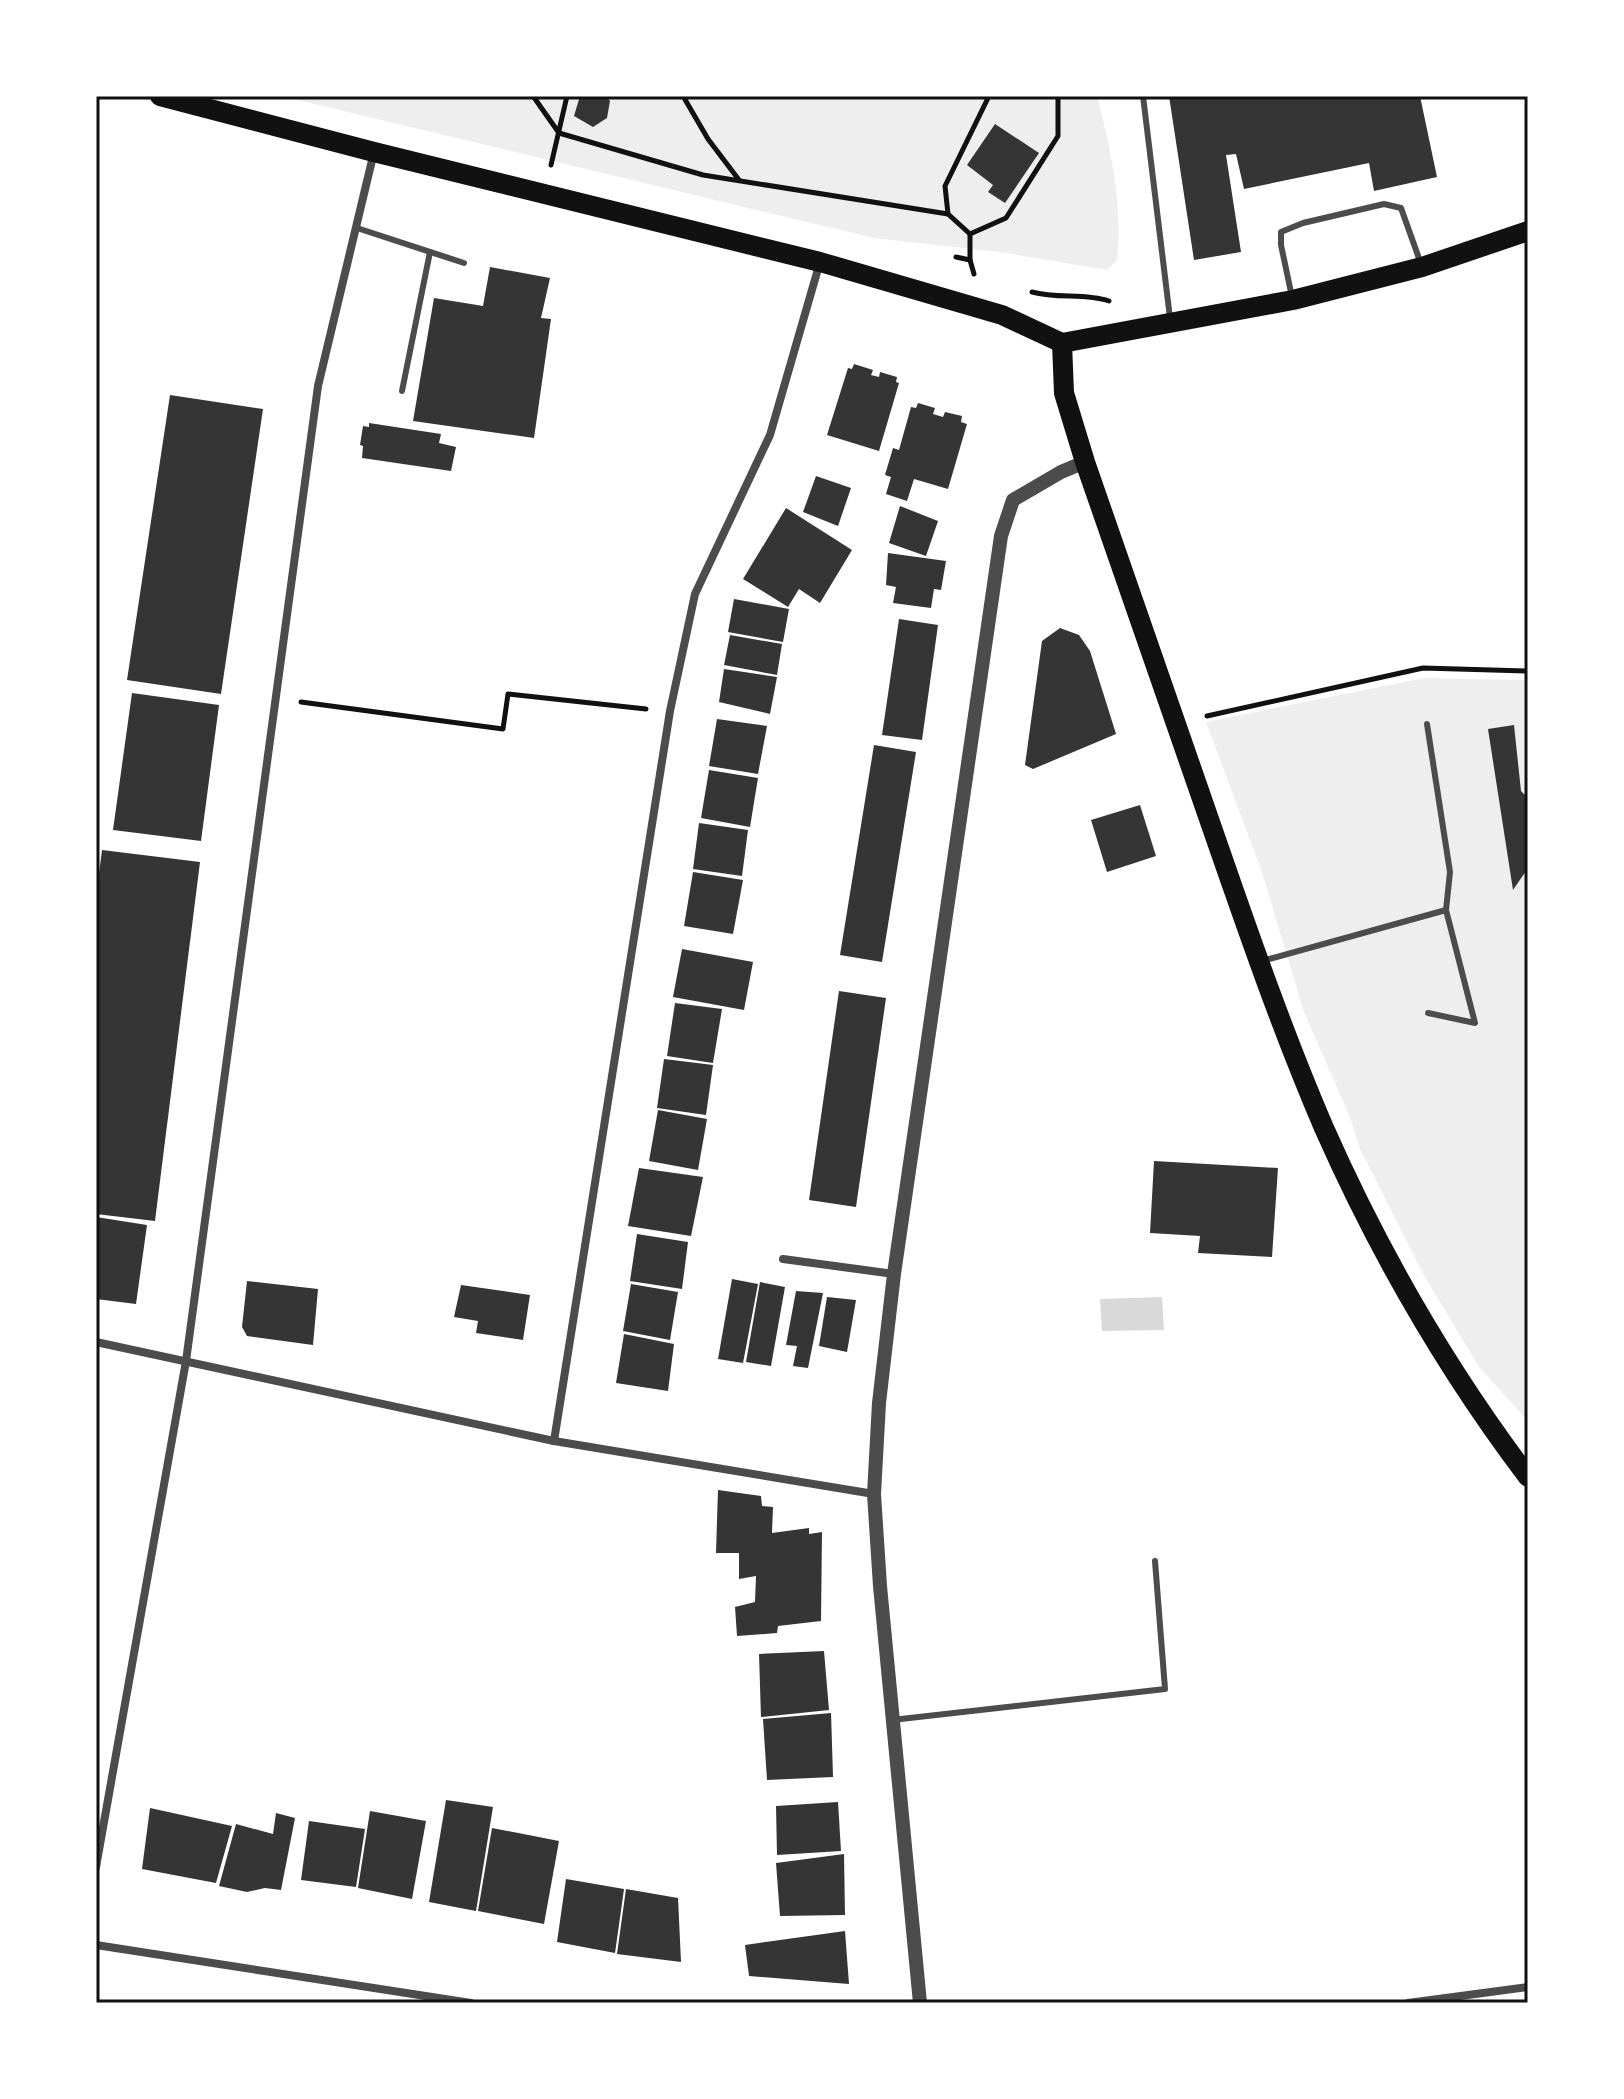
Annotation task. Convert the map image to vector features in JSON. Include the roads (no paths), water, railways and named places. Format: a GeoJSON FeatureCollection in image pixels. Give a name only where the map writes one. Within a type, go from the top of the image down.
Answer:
{"type":"FeatureCollection","features":[{"type":"Feature","properties":{"kind":"main road"},"geometry":{"type":"LineString","coordinates":[[160,96],[820,262],[1002,315],[1062,343],[1293,300],[1422,267],[1528,231]]}},
{"type":"Feature","properties":{"kind":"main road"},"geometry":{"type":"LineString","coordinates":[[1062,343],[1064,393],[1085,462],[1259,962],[1325,1128],[1389,1258],[1492,1430],[1528,1477]]}},
{"type":"Feature","properties":{"kind":"street"},"geometry":{"type":"LineString","coordinates":[[96,1867],[186,1361],[318,386],[374,152]]}},
{"type":"Feature","properties":{"kind":"street"},"geometry":{"type":"LineString","coordinates":[[554,1441],[670,711],[695,594],[770,435],[820,262]]}},
{"type":"Feature","properties":{"kind":"street"},"geometry":{"type":"LineString","coordinates":[[920,2003],[892,1720],[874,1494],[879,1403],[894,1274],[1001,536],[1013,500],[1085,462]]}},
{"type":"Feature","properties":{"kind":"street"},"geometry":{"type":"LineString","coordinates":[[783,1259],[894,1274]]}},
{"type":"Feature","properties":{"kind":"street"},"geometry":{"type":"LineString","coordinates":[[96,1342],[554,1441],[874,1494]]}},
{"type":"Feature","properties":{"kind":"street"},"geometry":{"type":"LineString","coordinates":[[96,1945],[471,2003]]}},
{"type":"Feature","properties":{"kind":"street"},"geometry":{"type":"LineString","coordinates":[[1408,2003],[1528,1987]]}},
{"type":"Feature","properties":{"kind":"lane"},"geometry":{"type":"LineString","coordinates":[[1143,96],[1170,321]]}},
{"type":"Feature","properties":{"kind":"lane"},"geometry":{"type":"LineString","coordinates":[[1293,300],[1281,232],[1303,223],[1384,204],[1401,208],[1422,267]]}},
{"type":"Feature","properties":{"kind":"lane"},"geometry":{"type":"LineString","coordinates":[[357,228],[464,263]]}},
{"type":"Feature","properties":{"kind":"lane"},"geometry":{"type":"LineString","coordinates":[[402,391],[430,252]]}},
{"type":"Feature","properties":{"kind":"lane"},"geometry":{"type":"LineString","coordinates":[[1427,724],[1450,872],[1446,910],[1475,1023],[1428,1013]]}},
{"type":"Feature","properties":{"kind":"lane"},"geometry":{"type":"LineString","coordinates":[[1259,962],[1446,910]]}},
{"type":"Feature","properties":{"kind":"lane"},"geometry":{"type":"LineString","coordinates":[[892,1720],[1165,1689],[1155,1561]]}}]}
